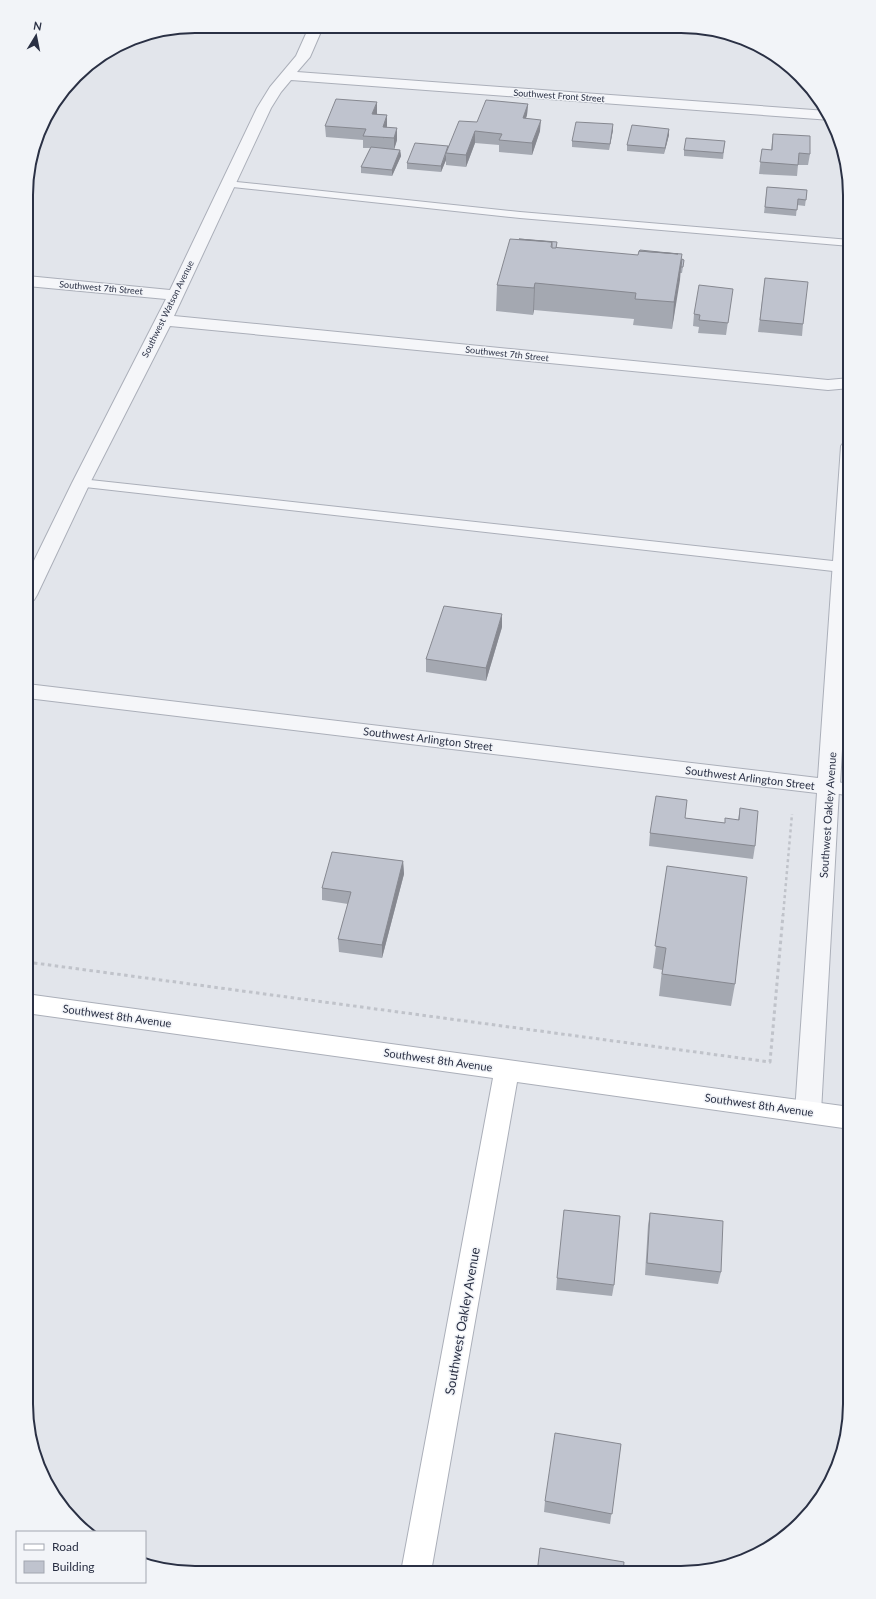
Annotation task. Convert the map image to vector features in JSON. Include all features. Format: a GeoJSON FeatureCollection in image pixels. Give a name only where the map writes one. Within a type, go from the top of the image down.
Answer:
{"type":"FeatureCollection","features":[{"type":"Feature","properties":{"kind":"street","name":"Southwest Watson Avenue"},"geometry":{"type":"LineString","coordinates":[[33,583],[81,483],[164,320],[264,108],[275,90],[303,57],[313,33]]}},
{"type":"Feature","properties":{"kind":"street","name":"Southwest Front Street"},"geometry":{"type":"LineString","coordinates":[[288,76],[822,115]]}},
{"type":"Feature","properties":{"kind":"street","name":"Southwest 7th Street"},"geometry":{"type":"LineString","coordinates":[[33,282],[175,295]]}},
{"type":"Feature","properties":{"kind":"street","name":"Southwest 7th Street"},"geometry":{"type":"LineString","coordinates":[[164,320],[828,385],[843,384]]}},
{"type":"Feature","properties":{"kind":"street","name":"Southwest Oakley Avenue"},"geometry":{"type":"LineString","coordinates":[[808,1112],[840,789],[843,552]]}},
{"type":"Feature","properties":{"kind":"street","name":"Southwest Arlington Street"},"geometry":{"type":"LineString","coordinates":[[33,692],[840,789]]}},
{"type":"Feature","properties":{"kind":"street","name":"Southwest 8th Avenue"},"geometry":{"type":"LineString","coordinates":[[33,1004],[843,1117]]}},
{"type":"Feature","properties":{"kind":"street","name":"Southwest Oakley Avenue"},"geometry":{"type":"LineString","coordinates":[[417,1566],[507,1070]]}},
{"type":"Feature","properties":{"kind":"lane"},"geometry":{"type":"LineString","coordinates":[[227,184],[520,216],[843,242]]}},
{"type":"Feature","properties":{"kind":"lane"},"geometry":{"type":"LineString","coordinates":[[81,483],[842,567]]}},
{"type":"Feature","properties":{"kind":"path"},"geometry":{"type":"LineString","coordinates":[[33,963],[770,1062],[792,814]]}},
{"type":"Feature","properties":{"kind":"building"},"geometry":{"type":"Polygon","coordinates":[[[336,99],[377,102],[372,114],[387,115],[383,127],[397,128],[394,138],[363,136],[366,129],[325,126],[336,99]]]}},
{"type":"Feature","properties":{"kind":"building"},"geometry":{"type":"Polygon","coordinates":[[[486,100],[528,104],[523,118],[541,120],[532,143],[499,140],[502,134],[475,131],[466,155],[446,153],[459,121],[477,122],[486,100]]]}},
{"type":"Feature","properties":{"kind":"building"},"geometry":{"type":"Polygon","coordinates":[[[576,122],[613,124],[610,144],[572,141],[576,122]]]}},
{"type":"Feature","properties":{"kind":"building"},"geometry":{"type":"Polygon","coordinates":[[[632,125],[669,129],[665,148],[627,145],[632,125]]]}},
{"type":"Feature","properties":{"kind":"building"},"geometry":{"type":"Polygon","coordinates":[[[773,134],[810,136],[810,154],[799,153],[798,165],[760,162],[762,149],[772,150],[773,134]]]}},
{"type":"Feature","properties":{"kind":"building"},"geometry":{"type":"Polygon","coordinates":[[[686,138],[725,141],[723,153],[684,150],[686,138]]]}},
{"type":"Feature","properties":{"kind":"building"},"geometry":{"type":"Polygon","coordinates":[[[415,143],[448,146],[441,166],[407,163],[415,143]]]}},
{"type":"Feature","properties":{"kind":"building"},"geometry":{"type":"Polygon","coordinates":[[[371,147],[400,150],[392,170],[361,167],[371,147]]]}},
{"type":"Feature","properties":{"kind":"building"},"geometry":{"type":"Polygon","coordinates":[[[767,187],[807,190],[806,200],[798,199],[797,210],[765,207],[767,187]]]}},
{"type":"Feature","properties":{"kind":"building"},"geometry":{"type":"Polygon","coordinates":[[[510,239],[552,242],[551,247],[638,255],[639,251],[682,254],[674,302],[635,299],[636,293],[535,283],[534,288],[497,285],[510,239]]]}},
{"type":"Feature","properties":{"kind":"building"},"geometry":{"type":"Polygon","coordinates":[[[519,239],[557,242],[556,248],[552,248],[552,242],[519,239]]]}},
{"type":"Feature","properties":{"kind":"building"},"geometry":{"type":"Polygon","coordinates":[[[640,250],[678,254],[639,251],[640,250]]]}},
{"type":"Feature","properties":{"kind":"building"},"geometry":{"type":"Polygon","coordinates":[[[682,259],[684,260],[683,267],[681,267],[682,259]]]}},
{"type":"Feature","properties":{"kind":"building"},"geometry":{"type":"Polygon","coordinates":[[[765,278],[808,282],[803,324],[760,320],[765,278]]]}},
{"type":"Feature","properties":{"kind":"building"},"geometry":{"type":"Polygon","coordinates":[[[699,285],[733,289],[728,323],[699,320],[700,315],[694,314],[699,285]]]}},
{"type":"Feature","properties":{"kind":"building"},"geometry":{"type":"Polygon","coordinates":[[[444,606],[502,614],[486,668],[426,659],[444,606]]]}},
{"type":"Feature","properties":{"kind":"building"},"geometry":{"type":"Polygon","coordinates":[[[656,796],[687,800],[685,818],[725,823],[725,818],[739,820],[740,808],[758,811],[755,846],[650,833],[656,796]]]}},
{"type":"Feature","properties":{"kind":"building"},"geometry":{"type":"Polygon","coordinates":[[[332,852],[403,861],[382,945],[338,939],[351,892],[322,888],[332,852]]]}},
{"type":"Feature","properties":{"kind":"building"},"geometry":{"type":"Polygon","coordinates":[[[667,866],[747,877],[735,984],[662,974],[666,948],[655,946],[667,866]]]}},
{"type":"Feature","properties":{"kind":"building"},"geometry":{"type":"Polygon","coordinates":[[[564,1210],[620,1216],[614,1285],[557,1278],[564,1210]]]}},
{"type":"Feature","properties":{"kind":"building"},"geometry":{"type":"Polygon","coordinates":[[[650,1213],[723,1221],[721,1272],[647,1263],[650,1213]]]}},
{"type":"Feature","properties":{"kind":"building"},"geometry":{"type":"Polygon","coordinates":[[[555,1433],[621,1444],[612,1514],[545,1501],[555,1433]]]}},
{"type":"Feature","properties":{"kind":"building"},"geometry":{"type":"Polygon","coordinates":[[[540,1548],[624,1562],[624,1566],[538,1566],[540,1548]]]}}]}
